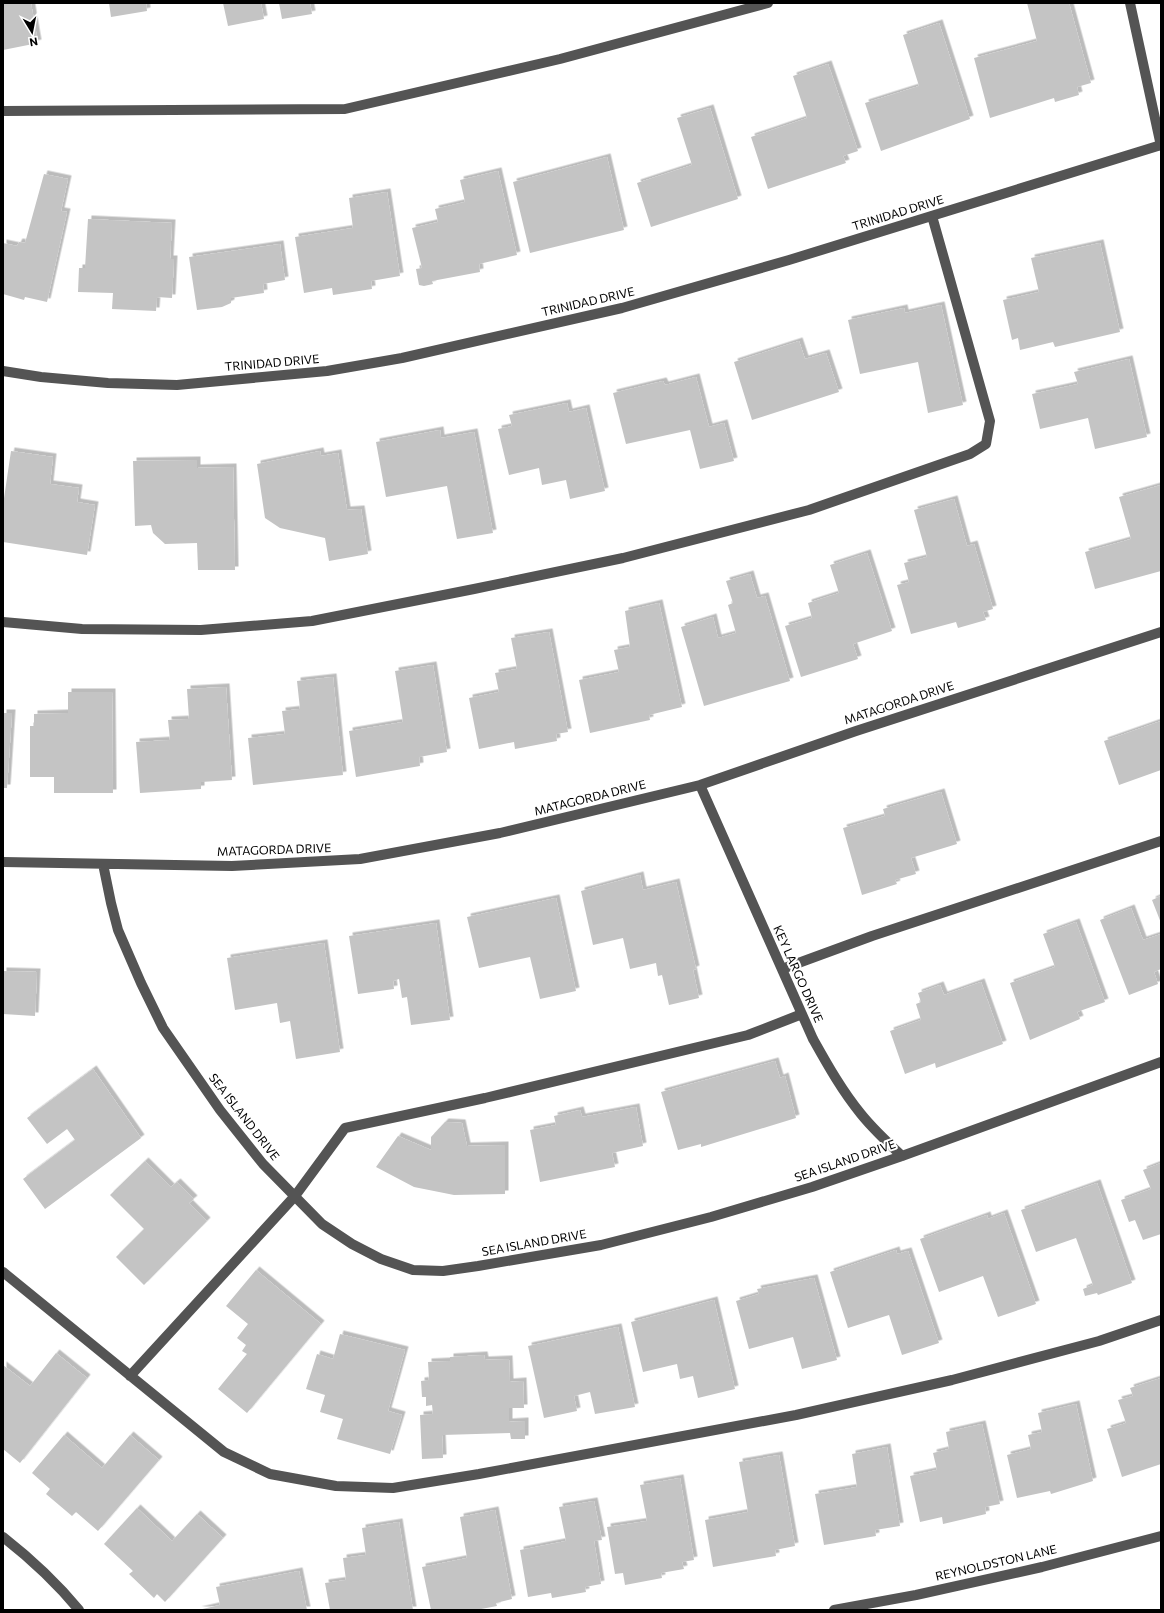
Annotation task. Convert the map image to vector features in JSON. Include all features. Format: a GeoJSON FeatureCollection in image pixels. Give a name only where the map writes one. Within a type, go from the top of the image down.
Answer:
{"type":"FeatureCollection","features":[{"type":"Feature","properties":{"kind":"street"},"geometry":{"type":"LineString","coordinates":[[3,111],[345,109],[560,59],[768,3]]}},
{"type":"Feature","properties":{"kind":"street"},"geometry":{"type":"LineString","coordinates":[[1130,3],[1161,145]]}},
{"type":"Feature","properties":{"kind":"street","name":"TRINIDAD DRIVE"},"geometry":{"type":"LineString","coordinates":[[3,370],[41,377],[108,383],[177,385],[327,371],[402,358],[622,308],[789,260],[1161,145]]}},
{"type":"Feature","properties":{"kind":"street"},"geometry":{"type":"LineString","coordinates":[[3,622],[82,629],[201,630],[312,621],[623,558],[809,510],[970,454],[986,444],[990,421],[932,216]]}},
{"type":"Feature","properties":{"kind":"street","name":"MATAGORDA DRIVE"},"geometry":{"type":"LineString","coordinates":[[3,862],[232,866],[360,859],[500,833],[700,785],[856,731],[1161,632]]}},
{"type":"Feature","properties":{"kind":"street","name":"KEY LARGO DRIVE"},"geometry":{"type":"LineString","coordinates":[[700,785],[812,1039],[860,1114],[878,1134],[902,1156]]}},
{"type":"Feature","properties":{"kind":"street"},"geometry":{"type":"LineString","coordinates":[[782,969],[872,936],[1161,841]]}},
{"type":"Feature","properties":{"kind":"street","name":"SEA ISLAND DRIVE"},"geometry":{"type":"LineString","coordinates":[[103,864],[118,930],[141,983],[163,1028],[220,1110],[263,1164],[322,1224],[352,1244],[382,1259],[413,1270],[443,1271],[601,1245],[704,1219],[812,1187],[1161,1062]]}},
{"type":"Feature","properties":{"kind":"street"},"geometry":{"type":"LineString","coordinates":[[130,1376],[295,1196],[345,1128],[485,1098],[748,1035],[802,1014]]}},
{"type":"Feature","properties":{"kind":"street"},"geometry":{"type":"LineString","coordinates":[[3,1272],[224,1452],[270,1474],[336,1486],[393,1488],[479,1474],[810,1412],[952,1380],[1099,1341],[1161,1320]]}},
{"type":"Feature","properties":{"kind":"street","name":"REYNOLDSTON LANE"},"geometry":{"type":"LineString","coordinates":[[834,1610],[916,1595],[1042,1567],[1161,1536]]}},
{"type":"Feature","properties":{"kind":"street"},"geometry":{"type":"LineString","coordinates":[[3,1537],[34,1562],[61,1588],[79,1610]]}},
{"type":"Feature","properties":{"kind":"building"},"geometry":{"type":"Polygon","coordinates":[[[3,3],[31,3],[38,43],[3,50],[3,3]]]}},
{"type":"Feature","properties":{"kind":"building"},"geometry":{"type":"Polygon","coordinates":[[[109,3],[146,3],[147,11],[111,17],[109,3]]]}},
{"type":"Feature","properties":{"kind":"building"},"geometry":{"type":"Polygon","coordinates":[[[223,3],[261,3],[264,19],[228,26],[223,3]]]}},
{"type":"Feature","properties":{"kind":"building"},"geometry":{"type":"Polygon","coordinates":[[[279,3],[310,3],[312,14],[282,19],[279,3]]]}},
{"type":"Feature","properties":{"kind":"building"},"geometry":{"type":"Polygon","coordinates":[[[1027,3],[1069,3],[1091,83],[1077,87],[1079,95],[1055,102],[1054,98],[990,118],[974,58],[1037,41],[1027,3]]]}},
{"type":"Feature","properties":{"kind":"building"},"geometry":{"type":"Polygon","coordinates":[[[939,23],[970,119],[881,151],[865,103],[919,86],[903,35],[939,23]]]}},
{"type":"Feature","properties":{"kind":"building"},"geometry":{"type":"Polygon","coordinates":[[[828,64],[858,151],[843,156],[846,163],[768,189],[751,137],[807,118],[793,76],[828,64]]]}},
{"type":"Feature","properties":{"kind":"building"},"geometry":{"type":"Polygon","coordinates":[[[710,108],[738,199],[651,227],[637,183],[692,165],[677,118],[710,108]]]}},
{"type":"Feature","properties":{"kind":"building"},"geometry":{"type":"Polygon","coordinates":[[[607,157],[624,230],[530,253],[513,182],[607,157]]]}},
{"type":"Feature","properties":{"kind":"building"},"geometry":{"type":"Polygon","coordinates":[[[498,171],[517,255],[479,264],[480,272],[432,281],[433,284],[424,286],[419,285],[416,269],[422,268],[412,228],[438,222],[435,209],[465,202],[460,180],[498,171]]]}},
{"type":"Feature","properties":{"kind":"building"},"geometry":{"type":"Polygon","coordinates":[[[44,174],[68,179],[61,211],[67,212],[47,302],[25,297],[24,300],[3,294],[3,243],[17,246],[19,242],[25,243],[44,174]]]}},
{"type":"Feature","properties":{"kind":"building"},"geometry":{"type":"Polygon","coordinates":[[[387,192],[400,276],[371,281],[372,289],[333,295],[332,288],[304,293],[295,237],[353,228],[349,198],[387,192]]]}},
{"type":"Feature","properties":{"kind":"building"},"geometry":{"type":"Polygon","coordinates":[[[88,219],[172,223],[170,259],[174,259],[172,298],[157,297],[156,311],[112,309],[113,293],[78,292],[79,268],[85,268],[88,219]]]}},
{"type":"Feature","properties":{"kind":"building"},"geometry":{"type":"Polygon","coordinates":[[[1100,243],[1120,332],[1055,347],[1053,342],[1020,350],[1018,338],[1012,340],[1003,300],[1039,292],[1031,258],[1100,243]]]}},
{"type":"Feature","properties":{"kind":"building"},"geometry":{"type":"Polygon","coordinates":[[[280,244],[285,280],[263,284],[264,293],[231,298],[231,303],[222,307],[197,310],[189,257],[280,244]]]}},
{"type":"Feature","properties":{"kind":"building"},"geometry":{"type":"Polygon","coordinates":[[[941,305],[963,405],[928,413],[918,362],[860,374],[848,320],[904,308],[905,313],[941,305]]]}},
{"type":"Feature","properties":{"kind":"building"},"geometry":{"type":"Polygon","coordinates":[[[799,341],[805,359],[826,353],[839,392],[752,420],[734,362],[799,341]]]}},
{"type":"Feature","properties":{"kind":"building"},"geometry":{"type":"Polygon","coordinates":[[[1129,359],[1147,437],[1095,449],[1088,418],[1040,429],[1032,394],[1078,384],[1074,372],[1129,359]]]}},
{"type":"Feature","properties":{"kind":"building"},"geometry":{"type":"Polygon","coordinates":[[[696,377],[709,427],[724,423],[734,461],[700,469],[690,430],[626,444],[613,393],[663,381],[665,385],[696,377]]]}},
{"type":"Feature","properties":{"kind":"building"},"geometry":{"type":"Polygon","coordinates":[[[567,403],[569,412],[586,408],[605,491],[570,499],[566,480],[542,485],[539,468],[509,475],[498,429],[512,426],[509,415],[567,403]]]}},
{"type":"Feature","properties":{"kind":"building"},"geometry":{"type":"Polygon","coordinates":[[[440,430],[441,438],[474,432],[493,533],[457,539],[447,486],[386,497],[376,442],[440,430]]]}},
{"type":"Feature","properties":{"kind":"building"},"geometry":{"type":"Polygon","coordinates":[[[11,451],[53,457],[50,484],[79,488],[77,502],[95,505],[87,555],[3,542],[3,505],[11,451]]]}},
{"type":"Feature","properties":{"kind":"building"},"geometry":{"type":"Polygon","coordinates":[[[320,451],[321,456],[338,453],[347,510],[361,509],[368,554],[329,561],[325,538],[280,528],[265,518],[257,464],[320,451]]]}},
{"type":"Feature","properties":{"kind":"building"},"geometry":{"type":"Polygon","coordinates":[[[197,460],[197,468],[233,467],[235,570],[198,570],[197,543],[165,544],[153,533],[151,525],[135,526],[133,461],[197,460]]]}},
{"type":"Feature","properties":{"kind":"building"},"geometry":{"type":"Polygon","coordinates":[[[1161,485],[1161,571],[1095,589],[1085,552],[1131,539],[1119,497],[1161,485]]]}},
{"type":"Feature","properties":{"kind":"building"},"geometry":{"type":"Polygon","coordinates":[[[954,499],[967,546],[974,544],[993,609],[983,612],[986,620],[958,628],[956,622],[911,634],[897,585],[909,582],[904,563],[927,557],[914,510],[954,499]]]}},
{"type":"Feature","properties":{"kind":"building"},"geometry":{"type":"Polygon","coordinates":[[[867,553],[892,631],[853,644],[858,659],[801,677],[785,626],[812,618],[808,603],[839,593],[830,565],[867,553]]]}},
{"type":"Feature","properties":{"kind":"building"},"geometry":{"type":"Polygon","coordinates":[[[750,574],[757,598],[765,596],[790,681],[704,706],[681,627],[713,617],[718,638],[736,633],[728,605],[733,603],[726,581],[750,574]]]}},
{"type":"Feature","properties":{"kind":"building"},"geometry":{"type":"Polygon","coordinates":[[[659,603],[682,707],[649,715],[650,720],[590,733],[579,680],[619,672],[614,650],[630,647],[625,611],[659,603]]]}},
{"type":"Feature","properties":{"kind":"building"},"geometry":{"type":"Polygon","coordinates":[[[549,632],[568,732],[556,734],[557,741],[515,749],[514,742],[479,749],[469,698],[499,692],[495,673],[517,669],[511,638],[549,632]]]}},
{"type":"Feature","properties":{"kind":"building"},"geometry":{"type":"Polygon","coordinates":[[[433,665],[447,752],[419,757],[420,766],[356,777],[349,731],[403,722],[395,671],[433,665]]]}},
{"type":"Feature","properties":{"kind":"building"},"geometry":{"type":"Polygon","coordinates":[[[333,677],[343,775],[253,785],[248,738],[285,734],[282,711],[300,709],[297,681],[333,677]]]}},
{"type":"Feature","properties":{"kind":"building"},"geometry":{"type":"Polygon","coordinates":[[[226,687],[232,780],[201,782],[201,789],[140,793],[136,742],[170,740],[168,720],[189,719],[187,689],[226,687]]]}},
{"type":"Feature","properties":{"kind":"building"},"geometry":{"type":"Polygon","coordinates":[[[68,692],[112,692],[113,793],[54,793],[54,777],[30,777],[30,726],[34,726],[34,714],[68,713],[68,692]]]}},
{"type":"Feature","properties":{"kind":"building"},"geometry":{"type":"Polygon","coordinates":[[[3,713],[12,713],[7,788],[3,788],[3,713]]]}},
{"type":"Feature","properties":{"kind":"building"},"geometry":{"type":"Polygon","coordinates":[[[1161,721],[1161,770],[1119,785],[1104,741],[1161,721]]]}},
{"type":"Feature","properties":{"kind":"building"},"geometry":{"type":"Polygon","coordinates":[[[941,792],[957,844],[911,858],[916,874],[895,880],[897,884],[862,895],[843,828],[885,816],[883,809],[941,792]]]}},
{"type":"Feature","properties":{"kind":"building"},"geometry":{"type":"Polygon","coordinates":[[[640,875],[643,890],[676,882],[696,969],[693,970],[699,998],[669,1005],[662,975],[658,976],[656,963],[630,969],[623,938],[593,945],[581,891],[640,875]]]}},
{"type":"Feature","properties":{"kind":"building"},"geometry":{"type":"Polygon","coordinates":[[[1161,896],[1161,923],[1152,900],[1161,896]]]}},
{"type":"Feature","properties":{"kind":"building"},"geometry":{"type":"Polygon","coordinates":[[[556,898],[576,991],[540,999],[530,957],[479,968],[467,917],[556,898]]]}},
{"type":"Feature","properties":{"kind":"building"},"geometry":{"type":"Polygon","coordinates":[[[1131,908],[1143,940],[1161,934],[1161,969],[1154,972],[1158,984],[1129,995],[1100,920],[1131,908]]]}},
{"type":"Feature","properties":{"kind":"building"},"geometry":{"type":"Polygon","coordinates":[[[1076,922],[1105,1002],[1077,1012],[1080,1019],[1030,1040],[1010,983],[1055,967],[1043,934],[1076,922]]]}},
{"type":"Feature","properties":{"kind":"building"},"geometry":{"type":"Polygon","coordinates":[[[436,923],[450,1020],[411,1025],[407,997],[402,998],[399,979],[393,981],[394,989],[358,994],[349,936],[436,923]]]}},
{"type":"Feature","properties":{"kind":"building"},"geometry":{"type":"Polygon","coordinates":[[[324,943],[340,1052],[296,1059],[290,1021],[280,1023],[277,1003],[235,1010],[227,958],[324,943]]]}},
{"type":"Feature","properties":{"kind":"building"},"geometry":{"type":"Polygon","coordinates":[[[3,971],[37,972],[35,1016],[3,1014],[3,971]]]}},
{"type":"Feature","properties":{"kind":"building"},"geometry":{"type":"Polygon","coordinates":[[[981,982],[1003,1044],[936,1068],[935,1063],[905,1074],[890,1031],[921,1020],[916,1004],[921,1002],[918,993],[940,985],[944,995],[981,982]]]}},
{"type":"Feature","properties":{"kind":"building"},"geometry":{"type":"Polygon","coordinates":[[[775,1061],[780,1078],[785,1076],[796,1118],[701,1147],[701,1144],[678,1150],[661,1092],[775,1061]]]}},
{"type":"Feature","properties":{"kind":"building"},"geometry":{"type":"Polygon","coordinates":[[[93,1069],[141,1138],[45,1209],[23,1179],[75,1140],[67,1129],[47,1144],[27,1118],[93,1069]]]}},
{"type":"Feature","properties":{"kind":"building"},"geometry":{"type":"Polygon","coordinates":[[[636,1107],[643,1146],[612,1153],[615,1167],[540,1182],[530,1130],[556,1125],[554,1116],[580,1110],[582,1117],[636,1107]]]}},
{"type":"Feature","properties":{"kind":"building"},"geometry":{"type":"Polygon","coordinates":[[[445,1122],[462,1123],[467,1146],[505,1145],[505,1194],[454,1195],[414,1187],[376,1167],[398,1136],[431,1150],[431,1137],[445,1122]]]}},
{"type":"Feature","properties":{"kind":"building"},"geometry":{"type":"Polygon","coordinates":[[[145,1161],[171,1187],[177,1182],[194,1199],[189,1203],[207,1221],[144,1285],[116,1257],[144,1229],[110,1195],[145,1161]]]}},
{"type":"Feature","properties":{"kind":"building"},"geometry":{"type":"Polygon","coordinates":[[[1161,1163],[1161,1234],[1143,1240],[1135,1220],[1129,1222],[1121,1200],[1151,1189],[1143,1170],[1161,1163]]]}},
{"type":"Feature","properties":{"kind":"building"},"geometry":{"type":"Polygon","coordinates":[[[1097,1183],[1132,1283],[1098,1295],[1097,1293],[1085,1296],[1083,1289],[1093,1285],[1076,1238],[1036,1252],[1021,1210],[1097,1183]]]}},
{"type":"Feature","properties":{"kind":"building"},"geometry":{"type":"Polygon","coordinates":[[[1004,1213],[1036,1304],[998,1317],[983,1276],[939,1292],[920,1239],[987,1215],[988,1219],[1004,1213]]]}},
{"type":"Feature","properties":{"kind":"building"},"geometry":{"type":"Polygon","coordinates":[[[896,1250],[897,1254],[908,1251],[939,1343],[902,1355],[889,1315],[848,1328],[830,1272],[896,1250]]]}},
{"type":"Feature","properties":{"kind":"building"},"geometry":{"type":"Polygon","coordinates":[[[256,1270],[321,1324],[247,1413],[218,1389],[247,1354],[242,1351],[246,1345],[237,1338],[248,1324],[226,1306],[256,1270]]]}},
{"type":"Feature","properties":{"kind":"building"},"geometry":{"type":"Polygon","coordinates":[[[814,1278],[837,1360],[802,1369],[793,1337],[749,1349],[736,1301],[759,1294],[757,1289],[814,1278]]]}},
{"type":"Feature","properties":{"kind":"building"},"geometry":{"type":"Polygon","coordinates":[[[714,1300],[735,1389],[698,1398],[693,1376],[680,1379],[677,1364],[643,1372],[631,1322],[714,1300]]]}},
{"type":"Feature","properties":{"kind":"building"},"geometry":{"type":"Polygon","coordinates":[[[618,1327],[635,1407],[595,1414],[590,1392],[574,1396],[577,1411],[544,1418],[528,1346],[618,1327]]]}},
{"type":"Feature","properties":{"kind":"building"},"geometry":{"type":"Polygon","coordinates":[[[340,1334],[405,1350],[388,1411],[402,1415],[390,1454],[337,1439],[343,1419],[320,1412],[325,1395],[306,1389],[317,1354],[333,1359],[340,1334]]]}},
{"type":"Feature","properties":{"kind":"building"},"geometry":{"type":"Polygon","coordinates":[[[56,1353],[87,1378],[20,1463],[3,1449],[3,1365],[30,1386],[56,1353]]]}},
{"type":"Feature","properties":{"kind":"building"},"geometry":{"type":"Polygon","coordinates":[[[484,1355],[485,1360],[509,1359],[510,1382],[523,1381],[524,1408],[509,1408],[509,1422],[525,1421],[525,1439],[511,1439],[510,1433],[442,1435],[443,1458],[422,1459],[420,1415],[433,1414],[432,1405],[426,1406],[426,1397],[422,1397],[421,1381],[429,1380],[428,1362],[450,1361],[450,1357],[484,1355]]]}},
{"type":"Feature","properties":{"kind":"building"},"geometry":{"type":"Polygon","coordinates":[[[1161,1378],[1161,1464],[1122,1477],[1107,1429],[1126,1423],[1118,1400],[1133,1396],[1130,1388],[1161,1378]]]}},
{"type":"Feature","properties":{"kind":"building"},"geometry":{"type":"Polygon","coordinates":[[[1076,1404],[1093,1481],[1051,1494],[1050,1491],[1017,1498],[1007,1455],[1031,1449],[1028,1435],[1042,1432],[1038,1413],[1076,1404]]]}},
{"type":"Feature","properties":{"kind":"building"},"geometry":{"type":"Polygon","coordinates":[[[982,1424],[1000,1504],[985,1507],[986,1514],[943,1524],[942,1517],[920,1522],[910,1476],[937,1470],[933,1453],[949,1449],[946,1432],[982,1424]]]}},
{"type":"Feature","properties":{"kind":"building"},"geometry":{"type":"Polygon","coordinates":[[[64,1435],[102,1468],[130,1435],[159,1460],[98,1531],[76,1512],[72,1516],[46,1494],[50,1489],[32,1473],[64,1435]]]}},
{"type":"Feature","properties":{"kind":"building"},"geometry":{"type":"Polygon","coordinates":[[[887,1447],[900,1526],[875,1530],[876,1536],[824,1545],[815,1494],[857,1487],[852,1454],[887,1447]]]}},
{"type":"Feature","properties":{"kind":"building"},"geometry":{"type":"Polygon","coordinates":[[[779,1455],[795,1546],[775,1550],[776,1556],[713,1567],[705,1520],[748,1512],[739,1462],[779,1455]]]}},
{"type":"Feature","properties":{"kind":"building"},"geometry":{"type":"Polygon","coordinates":[[[680,1478],[694,1560],[682,1562],[684,1569],[661,1573],[662,1578],[625,1585],[623,1573],[615,1574],[607,1527],[647,1521],[640,1485],[680,1478]]]}},
{"type":"Feature","properties":{"kind":"building"},"geometry":{"type":"Polygon","coordinates":[[[594,1501],[602,1540],[594,1541],[601,1584],[585,1587],[586,1592],[552,1598],[551,1593],[528,1597],[520,1550],[566,1541],[559,1507],[594,1501]]]}},
{"type":"Feature","properties":{"kind":"building"},"geometry":{"type":"Polygon","coordinates":[[[137,1508],[172,1541],[197,1514],[223,1538],[165,1602],[157,1594],[154,1598],[129,1574],[133,1571],[104,1544],[137,1508]]]}},
{"type":"Feature","properties":{"kind":"building"},"geometry":{"type":"Polygon","coordinates":[[[495,1510],[512,1599],[496,1603],[497,1606],[476,1610],[431,1610],[422,1567],[467,1558],[460,1517],[495,1510]]]}},
{"type":"Feature","properties":{"kind":"building"},"geometry":{"type":"Polygon","coordinates":[[[399,1522],[413,1610],[330,1610],[325,1583],[346,1580],[343,1558],[366,1555],[362,1528],[399,1522]]]}},
{"type":"Feature","properties":{"kind":"building"},"geometry":{"type":"Polygon","coordinates":[[[299,1571],[307,1610],[198,1610],[220,1605],[216,1587],[299,1571]]]}}]}
